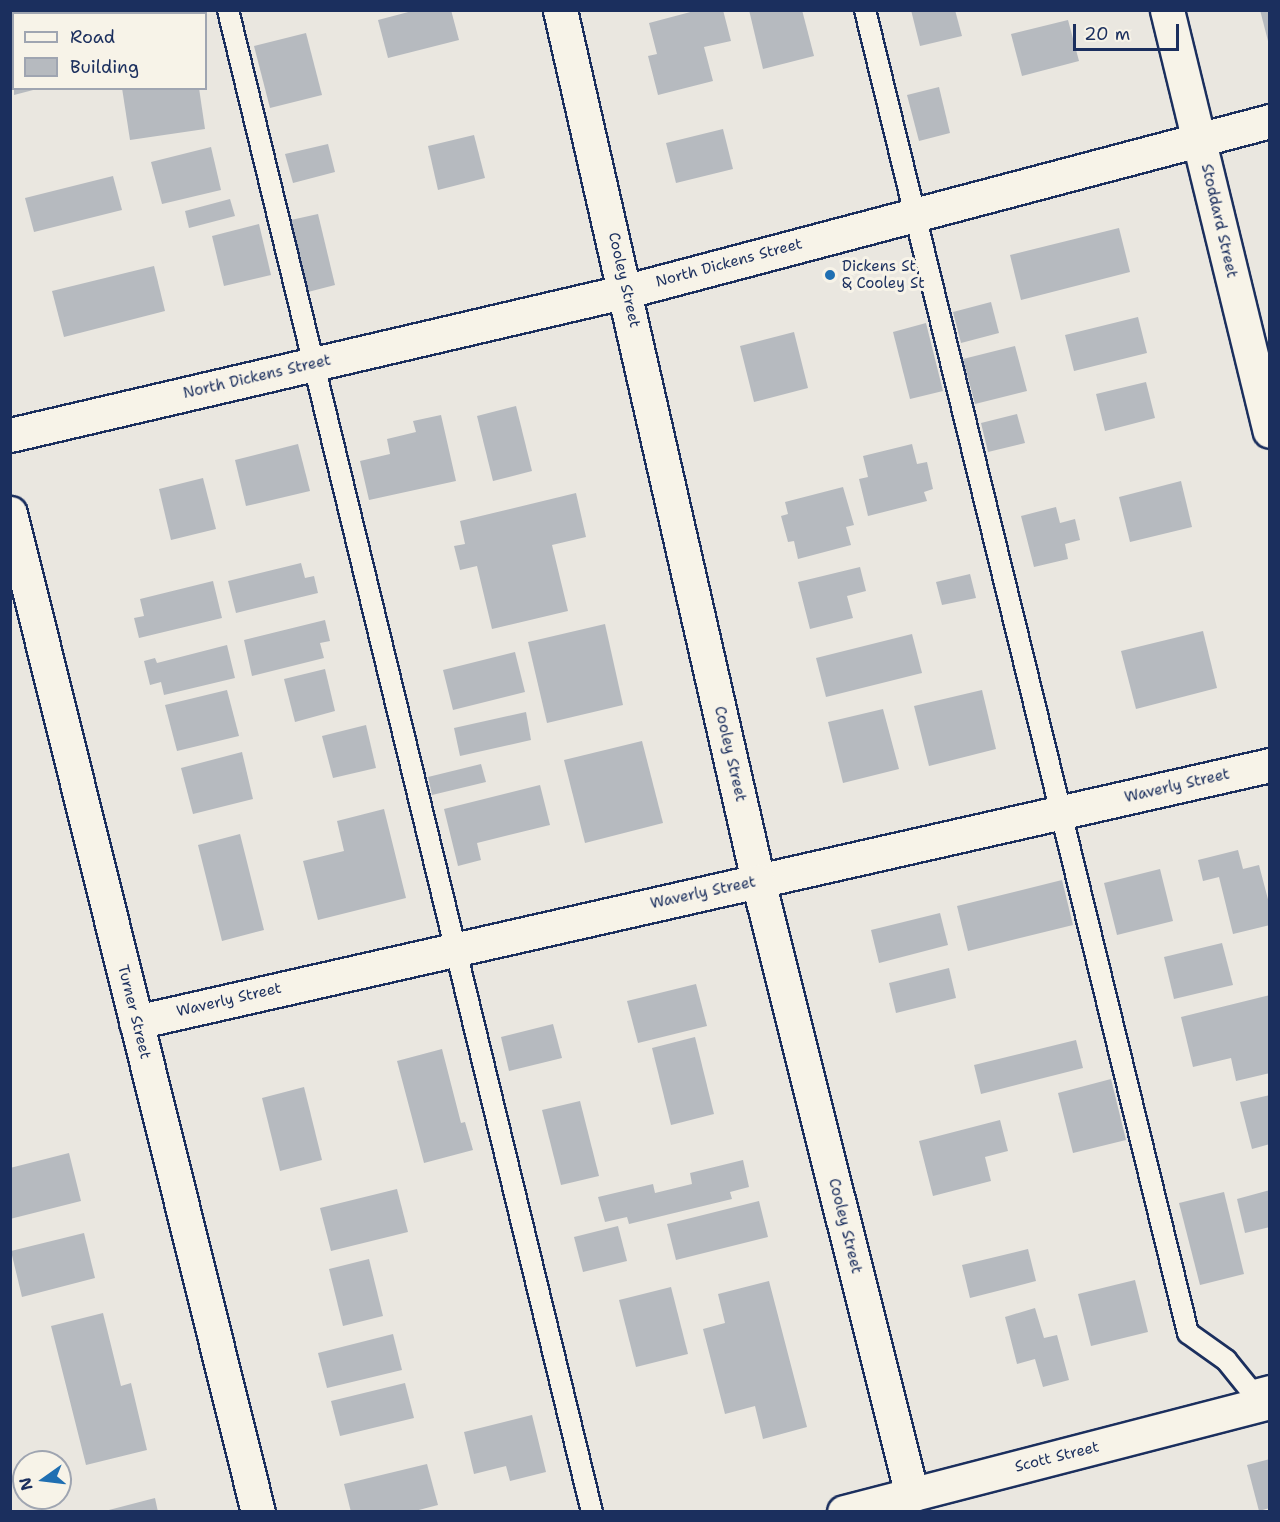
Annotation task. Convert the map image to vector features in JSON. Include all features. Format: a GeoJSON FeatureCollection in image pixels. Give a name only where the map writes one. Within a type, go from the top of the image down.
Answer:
{"type":"FeatureCollection","features":[{"type":"Feature","properties":{"kind":"street","name":"Cooley Street"},"geometry":{"type":"LineString","coordinates":[[560,10],[627,291],[758,881],[912,1495]]}},
{"type":"Feature","properties":{"kind":"street","name":"Stoddard Street"},"geometry":{"type":"LineString","coordinates":[[1167,10],[1269,431]]}},
{"type":"Feature","properties":{"kind":"street","name":"North Dickens Street"},"geometry":{"type":"LineString","coordinates":[[10,435],[627,291],[1269,121]]}},
{"type":"Feature","properties":{"kind":"street","name":"Turner Street"},"geometry":{"type":"LineString","coordinates":[[10,513],[258,1512]]}},
{"type":"Feature","properties":{"kind":"street","name":"Waverly Street"},"geometry":{"type":"LineString","coordinates":[[136,1022],[457,947],[1269,765]]}},
{"type":"Feature","properties":{"kind":"street","name":"Scott Street"},"geometry":{"type":"LineString","coordinates":[[844,1512],[1269,1402]]}},
{"type":"Feature","properties":{"kind":"lane"},"geometry":{"type":"LineString","coordinates":[[228,10],[316,363],[592,1512]]}},
{"type":"Feature","properties":{"kind":"lane"},"geometry":{"type":"LineString","coordinates":[[866,10],[1188,1333],[1226,1360],[1251,1391],[1269,1386]]}},
{"type":"Feature","properties":{"kind":"building"},"geometry":{"type":"Polygon","coordinates":[[[10,10],[71,10],[72,12],[12,12],[10,41],[10,10]]]}},
{"type":"Feature","properties":{"kind":"building"},"geometry":{"type":"Polygon","coordinates":[[[89,10],[133,10],[118,12],[89,12],[89,10]]]}},
{"type":"Feature","properties":{"kind":"building"},"geometry":{"type":"Polygon","coordinates":[[[416,10],[451,10],[459,40],[388,58],[378,20],[416,10]]]}},
{"type":"Feature","properties":{"kind":"building"},"geometry":{"type":"Polygon","coordinates":[[[698,10],[723,10],[731,41],[704,47],[713,81],[658,95],[648,56],[657,54],[649,23],[698,10]]]}},
{"type":"Feature","properties":{"kind":"building"},"geometry":{"type":"Polygon","coordinates":[[[749,10],[802,10],[814,56],[763,69],[749,10]]]}},
{"type":"Feature","properties":{"kind":"building"},"geometry":{"type":"Polygon","coordinates":[[[911,10],[955,10],[962,36],[920,46],[911,10]]]}},
{"type":"Feature","properties":{"kind":"building"},"geometry":{"type":"Polygon","coordinates":[[[1260,10],[1270,10],[1270,40],[1268,41],[1260,10]]]}},
{"type":"Feature","properties":{"kind":"building"},"geometry":{"type":"Polygon","coordinates":[[[1068,20],[1079,61],[1022,76],[1011,34],[1068,20]]]}},
{"type":"Feature","properties":{"kind":"building"},"geometry":{"type":"Polygon","coordinates":[[[306,33],[322,95],[270,108],[254,46],[306,33]]]}},
{"type":"Feature","properties":{"kind":"building"},"geometry":{"type":"Polygon","coordinates":[[[939,87],[950,133],[919,141],[907,95],[939,87]]]}},
{"type":"Feature","properties":{"kind":"building"},"geometry":{"type":"Polygon","coordinates":[[[14,90],[33,90],[14,95],[14,90]]]}},
{"type":"Feature","properties":{"kind":"building"},"geometry":{"type":"Polygon","coordinates":[[[122,90],[199,90],[205,129],[130,140],[122,90]]]}},
{"type":"Feature","properties":{"kind":"building"},"geometry":{"type":"Polygon","coordinates":[[[723,129],[733,169],[676,183],[666,143],[723,129]]]}},
{"type":"Feature","properties":{"kind":"building"},"geometry":{"type":"Polygon","coordinates":[[[474,135],[485,178],[438,190],[428,146],[474,135]]]}},
{"type":"Feature","properties":{"kind":"building"},"geometry":{"type":"Polygon","coordinates":[[[328,144],[335,172],[293,183],[285,154],[328,144]]]}},
{"type":"Feature","properties":{"kind":"building"},"geometry":{"type":"Polygon","coordinates":[[[211,147],[221,190],[162,204],[151,162],[211,147]]]}},
{"type":"Feature","properties":{"kind":"building"},"geometry":{"type":"Polygon","coordinates":[[[113,176],[122,210],[34,232],[25,198],[113,176]]]}},
{"type":"Feature","properties":{"kind":"building"},"geometry":{"type":"Polygon","coordinates":[[[230,199],[235,216],[189,228],[185,211],[230,199]]]}},
{"type":"Feature","properties":{"kind":"building"},"geometry":{"type":"Polygon","coordinates":[[[318,214],[335,285],[308,292],[291,220],[318,214]]]}},
{"type":"Feature","properties":{"kind":"building"},"geometry":{"type":"Polygon","coordinates":[[[259,224],[271,275],[224,286],[212,236],[259,224]]]}},
{"type":"Feature","properties":{"kind":"building"},"geometry":{"type":"Polygon","coordinates":[[[1119,228],[1130,272],[1021,300],[1010,255],[1119,228]]]}},
{"type":"Feature","properties":{"kind":"building"},"geometry":{"type":"Polygon","coordinates":[[[154,266],[165,311],[64,337],[52,291],[154,266]]]}},
{"type":"Feature","properties":{"kind":"building"},"geometry":{"type":"Polygon","coordinates":[[[991,302],[999,333],[961,343],[953,312],[991,302]]]}},
{"type":"Feature","properties":{"kind":"building"},"geometry":{"type":"Polygon","coordinates":[[[1138,317],[1147,353],[1074,371],[1065,335],[1138,317]]]}},
{"type":"Feature","properties":{"kind":"building"},"geometry":{"type":"Polygon","coordinates":[[[926,323],[943,391],[910,399],[893,332],[926,323]]]}},
{"type":"Feature","properties":{"kind":"building"},"geometry":{"type":"Polygon","coordinates":[[[794,332],[808,388],[754,402],[740,346],[794,332]]]}},
{"type":"Feature","properties":{"kind":"building"},"geometry":{"type":"Polygon","coordinates":[[[1015,346],[1027,391],[975,404],[963,359],[1015,346]]]}},
{"type":"Feature","properties":{"kind":"building"},"geometry":{"type":"Polygon","coordinates":[[[1146,382],[1155,418],[1105,431],[1096,394],[1146,382]]]}},
{"type":"Feature","properties":{"kind":"building"},"geometry":{"type":"Polygon","coordinates":[[[516,406],[532,471],[493,481],[477,416],[516,406]]]}},
{"type":"Feature","properties":{"kind":"building"},"geometry":{"type":"Polygon","coordinates":[[[1017,414],[1025,443],[988,452],[981,423],[1017,414]]]}},
{"type":"Feature","properties":{"kind":"building"},"geometry":{"type":"Polygon","coordinates":[[[441,415],[456,481],[369,500],[360,461],[390,454],[387,439],[416,432],[413,421],[441,415]]]}},
{"type":"Feature","properties":{"kind":"building"},"geometry":{"type":"Polygon","coordinates":[[[298,444],[310,491],[246,506],[235,460],[298,444]]]}},
{"type":"Feature","properties":{"kind":"building"},"geometry":{"type":"Polygon","coordinates":[[[912,444],[917,464],[927,462],[933,489],[924,492],[927,501],[868,516],[859,479],[868,477],[863,456],[912,444]]]}},
{"type":"Feature","properties":{"kind":"building"},"geometry":{"type":"Polygon","coordinates":[[[203,478],[216,529],[171,540],[159,489],[203,478]]]}},
{"type":"Feature","properties":{"kind":"building"},"geometry":{"type":"Polygon","coordinates":[[[1181,481],[1192,527],[1130,542],[1119,497],[1181,481]]]}},
{"type":"Feature","properties":{"kind":"building"},"geometry":{"type":"Polygon","coordinates":[[[843,487],[854,525],[846,527],[851,545],[798,559],[794,541],[788,542],[781,516],[788,514],[785,502],[843,487]]]}},
{"type":"Feature","properties":{"kind":"building"},"geometry":{"type":"Polygon","coordinates":[[[576,493],[586,537],[552,545],[568,611],[492,629],[477,566],[460,570],[454,546],[465,544],[460,521],[576,493]]]}},
{"type":"Feature","properties":{"kind":"building"},"geometry":{"type":"Polygon","coordinates":[[[1056,507],[1060,523],[1075,519],[1080,540],[1065,544],[1068,559],[1034,567],[1021,516],[1056,507]]]}},
{"type":"Feature","properties":{"kind":"building"},"geometry":{"type":"Polygon","coordinates":[[[301,563],[305,578],[314,576],[318,593],[236,613],[228,581],[301,563]]]}},
{"type":"Feature","properties":{"kind":"building"},"geometry":{"type":"Polygon","coordinates":[[[860,567],[866,591],[847,596],[853,618],[810,629],[798,582],[860,567]]]}},
{"type":"Feature","properties":{"kind":"building"},"geometry":{"type":"Polygon","coordinates":[[[970,574],[976,598],[942,605],[936,582],[970,574]]]}},
{"type":"Feature","properties":{"kind":"building"},"geometry":{"type":"Polygon","coordinates":[[[213,581],[222,618],[139,638],[134,618],[144,616],[140,599],[213,581]]]}},
{"type":"Feature","properties":{"kind":"building"},"geometry":{"type":"Polygon","coordinates":[[[325,620],[330,641],[320,643],[324,658],[252,676],[244,640],[325,620]]]}},
{"type":"Feature","properties":{"kind":"building"},"geometry":{"type":"Polygon","coordinates":[[[605,624],[623,705],[547,723],[528,642],[605,624]]]}},
{"type":"Feature","properties":{"kind":"building"},"geometry":{"type":"Polygon","coordinates":[[[1203,631],[1217,688],[1136,709],[1121,651],[1203,631]]]}},
{"type":"Feature","properties":{"kind":"building"},"geometry":{"type":"Polygon","coordinates":[[[912,634],[922,673],[826,697],[816,658],[912,634]]]}},
{"type":"Feature","properties":{"kind":"building"},"geometry":{"type":"Polygon","coordinates":[[[227,645],[235,678],[164,695],[161,682],[150,685],[144,661],[155,658],[157,663],[227,645]]]}},
{"type":"Feature","properties":{"kind":"building"},"geometry":{"type":"Polygon","coordinates":[[[515,652],[525,692],[453,710],[443,670],[515,652]]]}},
{"type":"Feature","properties":{"kind":"building"},"geometry":{"type":"Polygon","coordinates":[[[325,669],[335,711],[295,722],[284,679],[325,669]]]}},
{"type":"Feature","properties":{"kind":"building"},"geometry":{"type":"Polygon","coordinates":[[[227,690],[239,736],[177,751],[165,705],[227,690]]]}},
{"type":"Feature","properties":{"kind":"building"},"geometry":{"type":"Polygon","coordinates":[[[982,690],[996,749],[929,766],[914,706],[982,690]]]}},
{"type":"Feature","properties":{"kind":"building"},"geometry":{"type":"Polygon","coordinates":[[[883,709],[899,769],[843,783],[828,722],[883,709]]]}},
{"type":"Feature","properties":{"kind":"building"},"geometry":{"type":"Polygon","coordinates":[[[526,712],[531,740],[460,756],[454,728],[526,712]]]}},
{"type":"Feature","properties":{"kind":"building"},"geometry":{"type":"Polygon","coordinates":[[[366,725],[376,768],[333,778],[322,736],[366,725]]]}},
{"type":"Feature","properties":{"kind":"building"},"geometry":{"type":"Polygon","coordinates":[[[642,741],[663,823],[585,843],[564,760],[642,741]]]}},
{"type":"Feature","properties":{"kind":"building"},"geometry":{"type":"Polygon","coordinates":[[[242,752],[253,799],[193,814],[181,768],[242,752]]]}},
{"type":"Feature","properties":{"kind":"building"},"geometry":{"type":"Polygon","coordinates":[[[481,764],[486,782],[432,795],[428,777],[481,764]]]}},
{"type":"Feature","properties":{"kind":"building"},"geometry":{"type":"Polygon","coordinates":[[[540,785],[550,825],[477,843],[481,860],[458,866],[444,809],[540,785]]]}},
{"type":"Feature","properties":{"kind":"building"},"geometry":{"type":"Polygon","coordinates":[[[384,809],[406,898],[318,920],[303,861],[344,851],[337,821],[384,809]]]}},
{"type":"Feature","properties":{"kind":"building"},"geometry":{"type":"Polygon","coordinates":[[[240,834],[264,930],[222,941],[198,845],[240,834]]]}},
{"type":"Feature","properties":{"kind":"building"},"geometry":{"type":"Polygon","coordinates":[[[1238,850],[1243,869],[1259,865],[1270,907],[1270,925],[1233,934],[1219,877],[1203,881],[1198,860],[1238,850]]]}},
{"type":"Feature","properties":{"kind":"building"},"geometry":{"type":"Polygon","coordinates":[[[1160,869],[1173,921],[1117,935],[1104,883],[1160,869]]]}},
{"type":"Feature","properties":{"kind":"building"},"geometry":{"type":"Polygon","coordinates":[[[1062,880],[1073,925],[968,951],[957,906],[1062,880]]]}},
{"type":"Feature","properties":{"kind":"building"},"geometry":{"type":"Polygon","coordinates":[[[940,913],[948,945],[879,963],[871,930],[940,913]]]}},
{"type":"Feature","properties":{"kind":"building"},"geometry":{"type":"Polygon","coordinates":[[[1222,943],[1233,985],[1174,999],[1164,957],[1222,943]]]}},
{"type":"Feature","properties":{"kind":"building"},"geometry":{"type":"Polygon","coordinates":[[[949,968],[956,998],[896,1013],[889,983],[949,968]]]}},
{"type":"Feature","properties":{"kind":"building"},"geometry":{"type":"Polygon","coordinates":[[[696,984],[707,1026],[638,1043],[627,1001],[696,984]]]}},
{"type":"Feature","properties":{"kind":"building"},"geometry":{"type":"Polygon","coordinates":[[[1270,995],[1270,1073],[1236,1081],[1231,1058],[1193,1067],[1181,1017],[1270,995]]]}},
{"type":"Feature","properties":{"kind":"building"},"geometry":{"type":"Polygon","coordinates":[[[553,1024],[562,1058],[509,1071],[501,1037],[553,1024]]]}},
{"type":"Feature","properties":{"kind":"building"},"geometry":{"type":"Polygon","coordinates":[[[695,1037],[714,1114],[671,1125],[652,1048],[695,1037]]]}},
{"type":"Feature","properties":{"kind":"building"},"geometry":{"type":"Polygon","coordinates":[[[1076,1040],[1083,1068],[981,1094],[974,1065],[1076,1040]]]}},
{"type":"Feature","properties":{"kind":"building"},"geometry":{"type":"Polygon","coordinates":[[[442,1049],[461,1123],[465,1122],[473,1150],[424,1163],[397,1061],[442,1049]]]}},
{"type":"Feature","properties":{"kind":"building"},"geometry":{"type":"Polygon","coordinates":[[[1111,1079],[1126,1140],[1073,1153],[1058,1093],[1111,1079]]]}},
{"type":"Feature","properties":{"kind":"building"},"geometry":{"type":"Polygon","coordinates":[[[304,1087],[322,1160],[280,1171],[262,1098],[304,1087]]]}},
{"type":"Feature","properties":{"kind":"building"},"geometry":{"type":"Polygon","coordinates":[[[1270,1095],[1270,1144],[1252,1149],[1240,1102],[1270,1095]]]}},
{"type":"Feature","properties":{"kind":"building"},"geometry":{"type":"Polygon","coordinates":[[[580,1101],[599,1176],[561,1185],[542,1110],[580,1101]]]}},
{"type":"Feature","properties":{"kind":"building"},"geometry":{"type":"Polygon","coordinates":[[[1000,1120],[1008,1151],[985,1157],[991,1181],[933,1196],[919,1141],[1000,1120]]]}},
{"type":"Feature","properties":{"kind":"building"},"geometry":{"type":"Polygon","coordinates":[[[69,1153],[81,1201],[10,1219],[10,1168],[69,1153]]]}},
{"type":"Feature","properties":{"kind":"building"},"geometry":{"type":"Polygon","coordinates":[[[743,1160],[749,1187],[730,1192],[732,1199],[629,1224],[627,1217],[605,1222],[598,1197],[653,1184],[655,1193],[692,1184],[690,1173],[743,1160]]]}},
{"type":"Feature","properties":{"kind":"building"},"geometry":{"type":"Polygon","coordinates":[[[397,1189],[408,1232],[331,1251],[320,1208],[397,1189]]]}},
{"type":"Feature","properties":{"kind":"building"},"geometry":{"type":"Polygon","coordinates":[[[1270,1190],[1270,1227],[1245,1233],[1237,1199],[1270,1190]]]}},
{"type":"Feature","properties":{"kind":"building"},"geometry":{"type":"Polygon","coordinates":[[[1224,1192],[1244,1274],[1200,1285],[1179,1203],[1224,1192]]]}},
{"type":"Feature","properties":{"kind":"building"},"geometry":{"type":"Polygon","coordinates":[[[759,1201],[768,1237],[676,1260],[667,1224],[759,1201]]]}},
{"type":"Feature","properties":{"kind":"building"},"geometry":{"type":"Polygon","coordinates":[[[618,1226],[627,1261],[583,1272],[574,1237],[618,1226]]]}},
{"type":"Feature","properties":{"kind":"building"},"geometry":{"type":"Polygon","coordinates":[[[84,1233],[95,1278],[22,1297],[11,1251],[84,1233]]]}},
{"type":"Feature","properties":{"kind":"building"},"geometry":{"type":"Polygon","coordinates":[[[1028,1249],[1036,1281],[970,1298],[962,1265],[1028,1249]]]}},
{"type":"Feature","properties":{"kind":"building"},"geometry":{"type":"Polygon","coordinates":[[[369,1259],[383,1316],[343,1326],[329,1269],[369,1259]]]}},
{"type":"Feature","properties":{"kind":"building"},"geometry":{"type":"Polygon","coordinates":[[[1135,1280],[1148,1332],[1091,1346],[1078,1294],[1135,1280]]]}},
{"type":"Feature","properties":{"kind":"building"},"geometry":{"type":"Polygon","coordinates":[[[769,1281],[807,1427],[763,1439],[755,1406],[725,1414],[703,1329],[725,1323],[718,1294],[769,1281]]]}},
{"type":"Feature","properties":{"kind":"building"},"geometry":{"type":"Polygon","coordinates":[[[671,1287],[688,1354],[636,1367],[619,1300],[671,1287]]]}},
{"type":"Feature","properties":{"kind":"building"},"geometry":{"type":"Polygon","coordinates":[[[1035,1308],[1044,1338],[1057,1335],[1069,1380],[1043,1387],[1035,1359],[1017,1364],[1005,1317],[1035,1308]]]}},
{"type":"Feature","properties":{"kind":"building"},"geometry":{"type":"Polygon","coordinates":[[[103,1313],[121,1386],[131,1383],[147,1450],[86,1465],[51,1326],[103,1313]]]}},
{"type":"Feature","properties":{"kind":"building"},"geometry":{"type":"Polygon","coordinates":[[[393,1334],[402,1370],[327,1388],[318,1353],[393,1334]]]}},
{"type":"Feature","properties":{"kind":"building"},"geometry":{"type":"Polygon","coordinates":[[[405,1383],[414,1418],[340,1436],[331,1401],[405,1383]]]}},
{"type":"Feature","properties":{"kind":"building"},"geometry":{"type":"Polygon","coordinates":[[[532,1415],[546,1472],[510,1481],[506,1466],[474,1474],[464,1432],[532,1415]]]}},
{"type":"Feature","properties":{"kind":"building"},"geometry":{"type":"Polygon","coordinates":[[[1270,1459],[1270,1508],[1259,1511],[1247,1465],[1270,1459]]]}},
{"type":"Feature","properties":{"kind":"building"},"geometry":{"type":"Polygon","coordinates":[[[427,1464],[438,1505],[411,1512],[351,1512],[344,1484],[427,1464]]]}},
{"type":"Feature","properties":{"kind":"building"},"geometry":{"type":"Polygon","coordinates":[[[155,1498],[158,1512],[105,1512],[105,1511],[155,1498]]]}},
{"type":"Feature","properties":{"kind":"place","name":"Dickens St & Cooley St"},"geometry":{"type":"Point","coordinates":[830,275]}}]}
